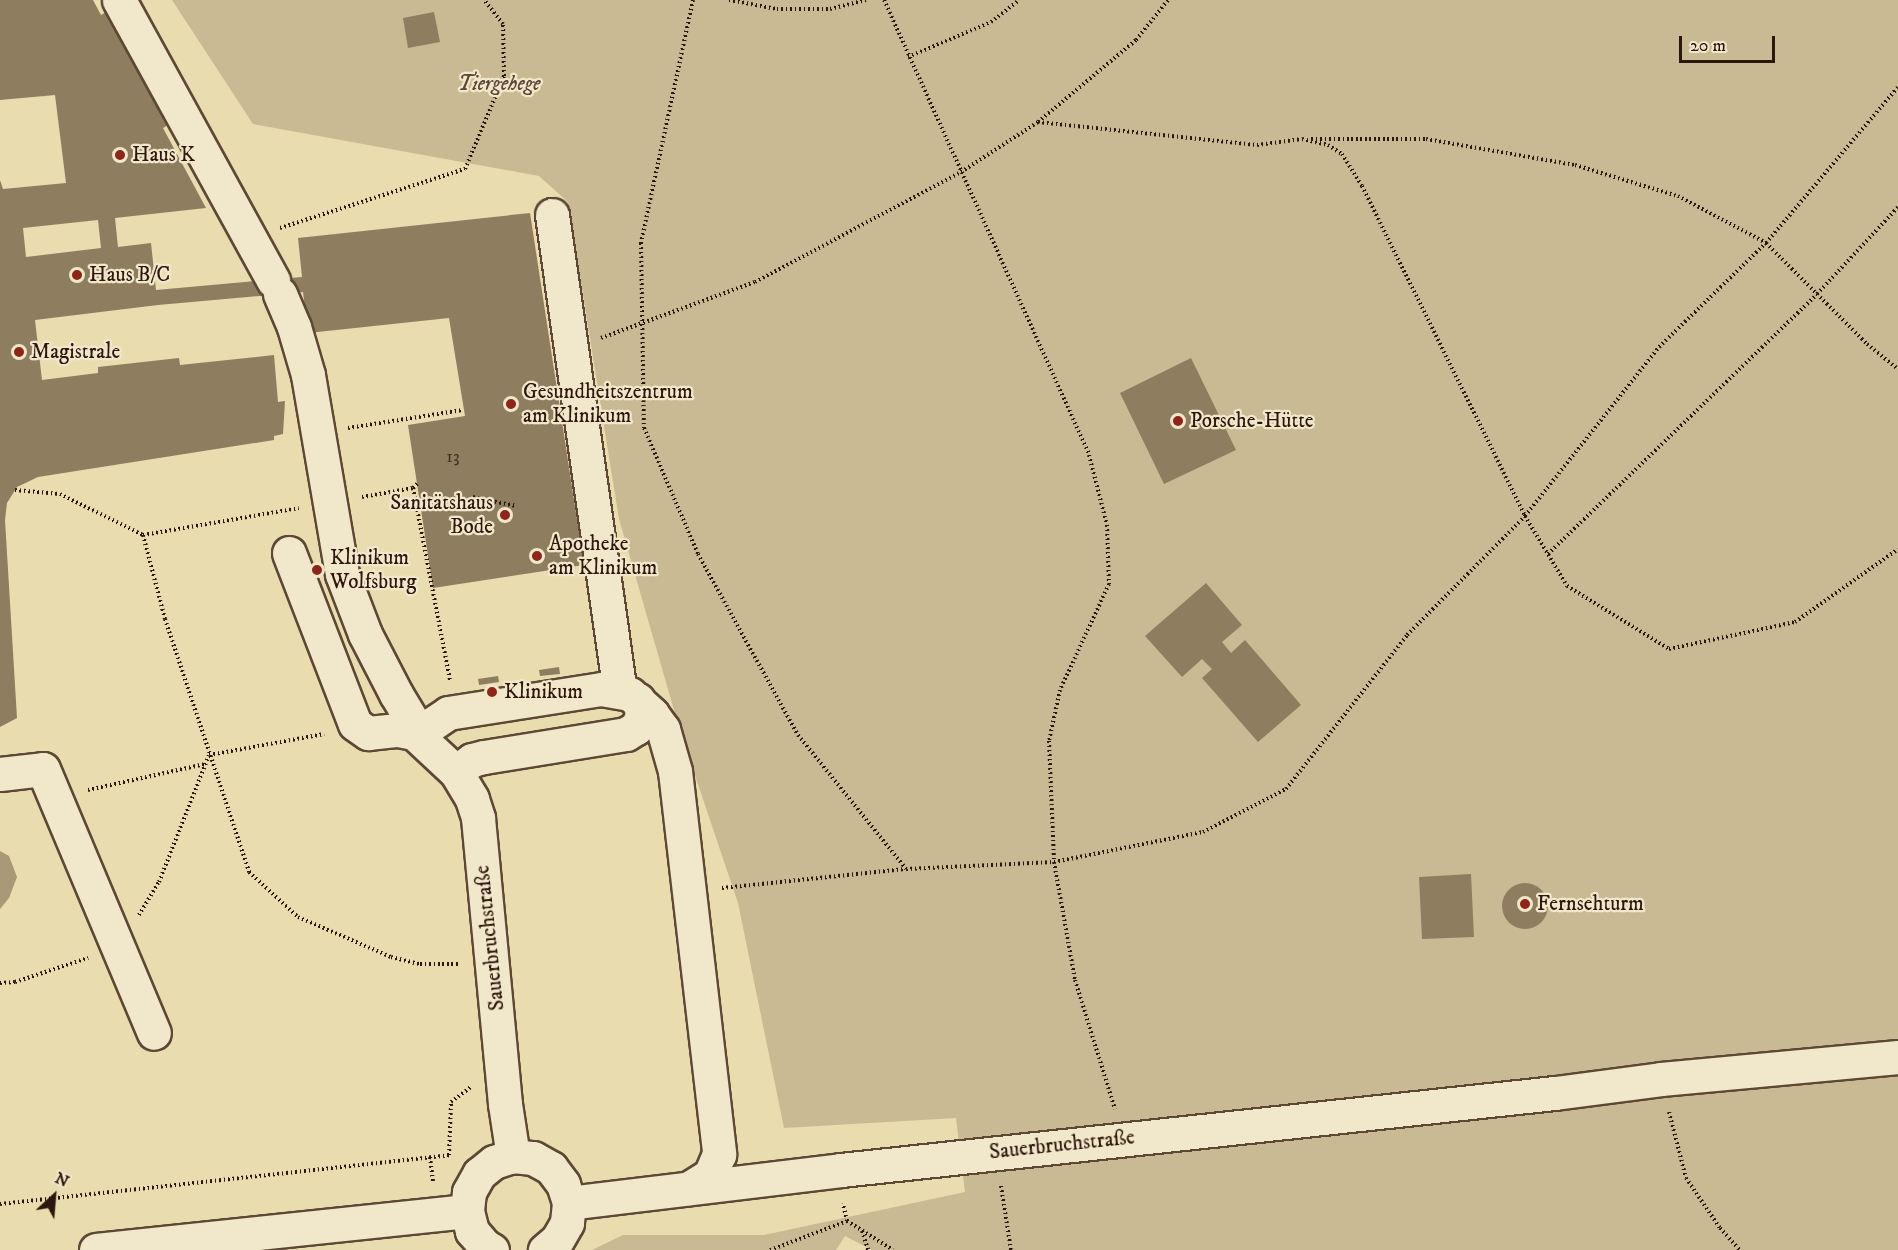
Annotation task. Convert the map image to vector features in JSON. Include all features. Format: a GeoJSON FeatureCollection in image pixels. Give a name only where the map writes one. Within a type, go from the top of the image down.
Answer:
{"type":"FeatureCollection","features":[{"type":"Feature","properties":{"kind":"street"},"geometry":{"type":"LineString","coordinates":[[119,0],[277,287],[294,327],[308,375],[342,574],[364,634],[396,694],[429,730]]}},
{"type":"Feature","properties":{"kind":"street"},"geometry":{"type":"LineString","coordinates":[[456,772],[472,760],[484,757],[626,734],[636,728],[641,719],[642,711],[629,695],[571,348],[552,215]]}},
{"type":"Feature","properties":{"kind":"street"},"geometry":{"type":"LineString","coordinates":[[289,553],[350,717],[359,727],[375,734],[388,730],[429,730],[462,710],[601,689],[629,695],[663,729],[670,747],[719,1154],[710,1175],[689,1188]]}},
{"type":"Feature","properties":{"kind":"street","name":"Sauerbruchstraße"},"geometry":{"type":"LineString","coordinates":[[429,730],[472,799],[478,818],[505,1104],[513,1156]]}},
{"type":"Feature","properties":{"kind":"street"},"geometry":{"type":"LineString","coordinates":[[0,774],[42,769],[154,1033]]}},
{"type":"Feature","properties":{"kind":"street","name":"Sauerbruchstraße"},"geometry":{"type":"LineString","coordinates":[[569,1203],[997,1152],[1555,1093],[1660,1079],[1898,1057]]}},
{"type":"Feature","properties":{"kind":"street"},"geometry":{"type":"LineString","coordinates":[[492,1250],[485,1246],[472,1231],[467,1211],[469,1192],[478,1174],[494,1162],[513,1156],[533,1158],[551,1168],[563,1184],[569,1203],[567,1223],[557,1240],[545,1250]]}},
{"type":"Feature","properties":{"kind":"street"},"geometry":{"type":"LineString","coordinates":[[96,1250],[467,1211]]}},
{"type":"Feature","properties":{"kind":"path"},"geometry":{"type":"LineString","coordinates":[[252,242],[291,222],[465,169],[504,76],[503,24],[484,0]]}},
{"type":"Feature","properties":{"kind":"path"},"geometry":{"type":"LineString","coordinates":[[693,0],[642,243],[644,428],[698,554],[798,735],[906,869]]}},
{"type":"Feature","properties":{"kind":"path"},"geometry":{"type":"LineString","coordinates":[[729,0],[777,9],[830,9],[866,0]]}},
{"type":"Feature","properties":{"kind":"path"},"geometry":{"type":"LineString","coordinates":[[884,0],[1089,455],[1107,525],[1109,584],[1060,690],[1049,741],[1054,862],[1075,980],[1123,1138]]}},
{"type":"Feature","properties":{"kind":"path"},"geometry":{"type":"LineString","coordinates":[[908,57],[991,22],[1019,0]]}},
{"type":"Feature","properties":{"kind":"path"},"geometry":{"type":"LineString","coordinates":[[571,348],[643,325],[755,282],[961,172],[1038,123],[1136,40],[1168,0]]}},
{"type":"Feature","properties":{"kind":"path"},"geometry":{"type":"LineString","coordinates":[[687,891],[906,869],[1054,862],[1203,832],[1286,789],[1407,635],[1525,516],[1659,347],[1766,243],[1898,87]]}},
{"type":"Feature","properties":{"kind":"path"},"geometry":{"type":"LineString","coordinates":[[1038,123],[1257,145],[1302,139],[1426,139],[1575,165],[1678,196],[1766,243],[1867,344],[1898,369]]}},
{"type":"Feature","properties":{"kind":"path"},"geometry":{"type":"LineString","coordinates":[[1302,139],[1328,145],[1342,154],[1362,186],[1525,516],[1567,586],[1669,650],[1795,622],[1898,549]]}},
{"type":"Feature","properties":{"kind":"path"},"geometry":{"type":"LineString","coordinates":[[1548,554],[1817,294],[1898,207]]}},
{"type":"Feature","properties":{"kind":"path"},"geometry":{"type":"LineString","coordinates":[[318,433],[464,410]]}},
{"type":"Feature","properties":{"kind":"path"},"geometry":{"type":"LineString","coordinates":[[15,490],[60,494],[143,535],[412,488],[417,484]]}},
{"type":"Feature","properties":{"kind":"path"},"geometry":{"type":"LineString","coordinates":[[412,488],[450,681],[429,730]]}},
{"type":"Feature","properties":{"kind":"path"},"geometry":{"type":"LineString","coordinates":[[473,497],[516,506]]}},
{"type":"Feature","properties":{"kind":"path"},"geometry":{"type":"LineString","coordinates":[[143,535],[165,619],[249,872],[298,917],[391,957],[420,964],[493,962]]}},
{"type":"Feature","properties":{"kind":"path"},"geometry":{"type":"LineString","coordinates":[[209,755],[359,727]]}},
{"type":"Feature","properties":{"kind":"path"},"geometry":{"type":"LineString","coordinates":[[49,785],[78,793],[205,764]]}},
{"type":"Feature","properties":{"kind":"path"},"geometry":{"type":"LineString","coordinates":[[1660,1079],[1686,1178],[1720,1228],[1740,1250]]}},
{"type":"Feature","properties":{"kind":"path"},"geometry":{"type":"LineString","coordinates":[[0,1204],[449,1155],[451,1102],[476,1083]]}},
{"type":"Feature","properties":{"kind":"path"},"geometry":{"type":"LineString","coordinates":[[997,1152],[1011,1250]]}},
{"type":"Feature","properties":{"kind":"path"},"geometry":{"type":"LineString","coordinates":[[841,1170],[841,1191],[847,1221],[893,1250]]}},
{"type":"Feature","properties":{"kind":"path"},"geometry":{"type":"LineString","coordinates":[[770,1250],[847,1221]]}},
{"type":"Feature","properties":{"kind":"path"},"geometry":{"type":"LineString","coordinates":[[861,1231],[868,1250]]}},
{"type":"Feature","properties":{"kind":"green space","name":"Tiergehege"},"geometry":{"type":"Polygon","coordinates":[[[172,0],[1898,0],[1898,1250],[872,1250],[845,1236],[836,1250],[592,1250],[623,1235],[764,1235],[965,1192],[956,1118],[784,1128],[738,903],[680,731],[619,519],[568,202],[539,176],[253,124],[172,0]]]}},
{"type":"Feature","properties":{"kind":"shaded area"},"geometry":{"type":"Polygon","coordinates":[[[0,851],[9,856],[17,877],[9,898],[0,909],[0,851]]]}},
{"type":"Feature","properties":{"kind":"building"},"geometry":{"type":"Polygon","coordinates":[[[0,0],[93,0],[101,15],[111,9],[173,122],[163,128],[206,208],[115,218],[118,247],[151,243],[156,290],[302,277],[298,238],[530,213],[584,565],[433,588],[408,425],[465,416],[449,318],[308,333],[303,292],[158,305],[35,320],[42,380],[98,373],[98,367],[179,358],[180,365],[274,355],[278,402],[285,401],[283,434],[274,436],[274,440],[38,477],[17,487],[7,503],[5,520],[17,718],[0,727],[0,180],[3,189],[66,183],[55,95],[0,100],[0,0]],[[98,220],[23,228],[26,257],[101,248],[98,220]]]}},
{"type":"Feature","properties":{"kind":"building"},"geometry":{"type":"Polygon","coordinates":[[[434,12],[440,42],[408,48],[403,18],[434,12]]]}},
{"type":"Feature","properties":{"kind":"building","name":"Porsche-Hütte"},"geometry":{"type":"Polygon","coordinates":[[[1191,358],[1236,450],[1164,484],[1120,393],[1191,358]]]}},
{"type":"Feature","properties":{"kind":"building"},"geometry":{"type":"Polygon","coordinates":[[[1206,583],[1242,625],[1222,642],[1231,653],[1245,640],[1301,705],[1258,742],[1202,678],[1212,669],[1202,659],[1182,677],[1145,636],[1206,583]]]}},
{"type":"Feature","properties":{"kind":"building"},"geometry":{"type":"Polygon","coordinates":[[[559,667],[560,674],[540,676],[539,670],[559,667]]]}},
{"type":"Feature","properties":{"kind":"building"},"geometry":{"type":"Polygon","coordinates":[[[498,676],[499,682],[479,685],[478,679],[498,676]]]}},
{"type":"Feature","properties":{"kind":"building"},"geometry":{"type":"Polygon","coordinates":[[[1471,874],[1474,937],[1422,939],[1419,877],[1471,874]]]}},
{"type":"Feature","properties":{"kind":"building","name":"Fernsehturm"},"geometry":{"type":"Polygon","coordinates":[[[1525,883],[1541,890],[1548,906],[1541,922],[1525,929],[1509,922],[1502,906],[1509,890],[1525,883]]]}},
{"type":"Feature","properties":{"kind":"place","name":"Haus K"},"geometry":{"type":"Point","coordinates":[120,155]}},
{"type":"Feature","properties":{"kind":"place","name":"Haus B/C"},"geometry":{"type":"Point","coordinates":[77,275]}},
{"type":"Feature","properties":{"kind":"place","name":"Magistrale"},"geometry":{"type":"Point","coordinates":[19,352]}},
{"type":"Feature","properties":{"kind":"place","name":"Gesundheitszentrum am Klinikum"},"geometry":{"type":"Point","coordinates":[511,404]}},
{"type":"Feature","properties":{"kind":"place","name":"Porsche-Hütte"},"geometry":{"type":"Point","coordinates":[1178,421]}},
{"type":"Feature","properties":{"kind":"place","name":"Sanitätshaus Bode"},"geometry":{"type":"Point","coordinates":[505,515]}},
{"type":"Feature","properties":{"kind":"place","name":"Apotheke am Klinikum"},"geometry":{"type":"Point","coordinates":[537,556]}},
{"type":"Feature","properties":{"kind":"place","name":"Klinikum Wolfsburg"},"geometry":{"type":"Point","coordinates":[317,570]}},
{"type":"Feature","properties":{"kind":"place","name":"Klinikum"},"geometry":{"type":"Point","coordinates":[492,692]}},
{"type":"Feature","properties":{"kind":"place","name":"Fernsehturm"},"geometry":{"type":"Point","coordinates":[1525,904]}}]}
